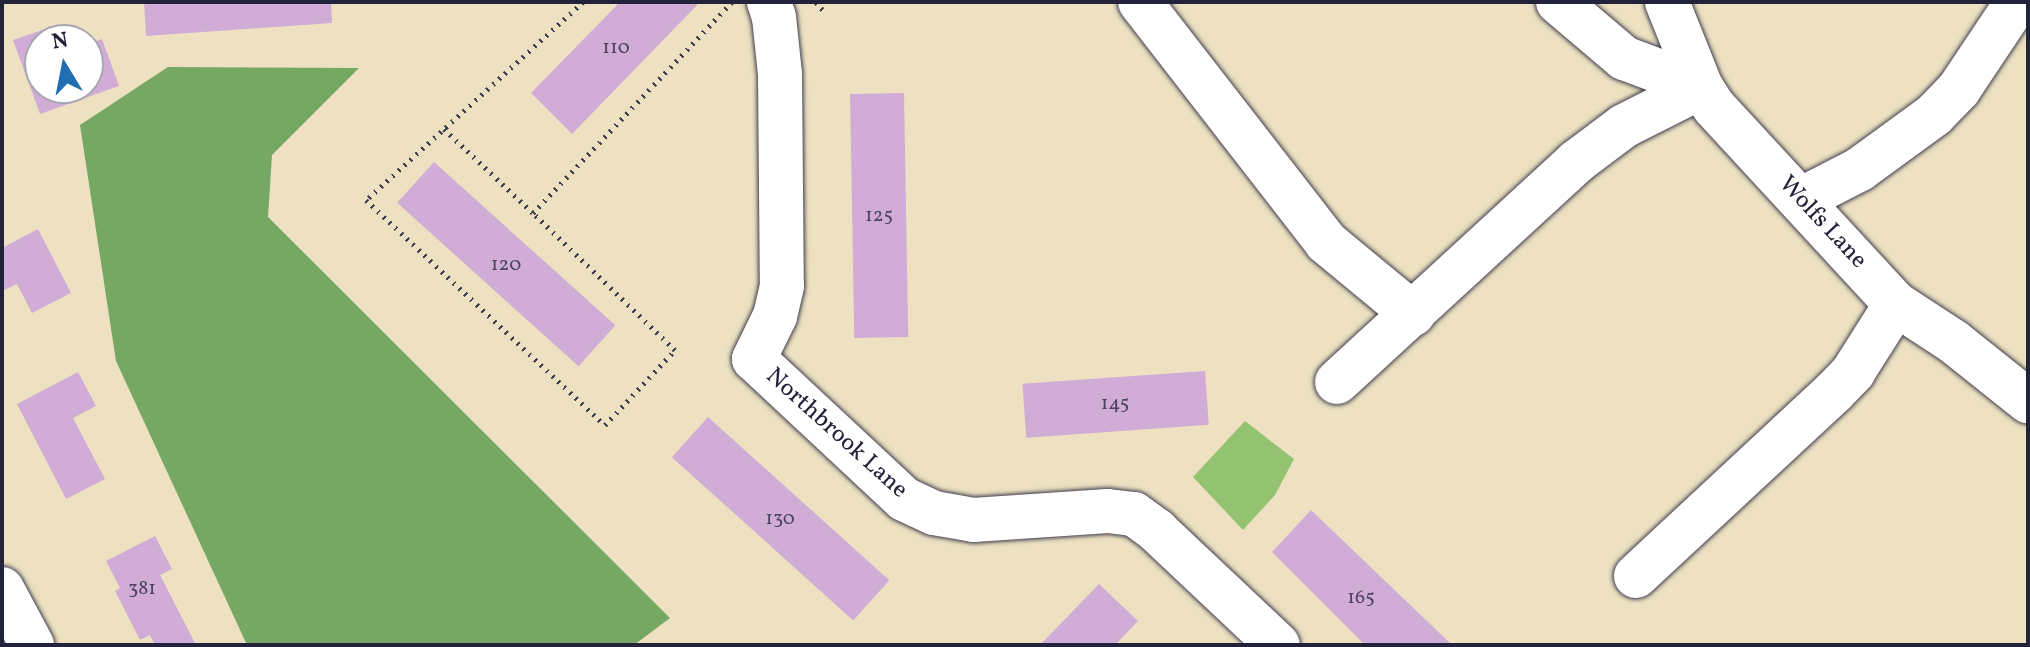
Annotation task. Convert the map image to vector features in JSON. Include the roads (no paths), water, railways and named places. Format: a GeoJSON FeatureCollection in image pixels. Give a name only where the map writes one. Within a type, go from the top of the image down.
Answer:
{"type":"FeatureCollection","features":[{"type":"Feature","properties":{"kind":"street","name":"Northbrook Lane"},"geometry":{"type":"LineString","coordinates":[[769,2],[774,17],[780,74],[782,286],[775,316],[754,359],[904,499],[934,513],[973,520],[1108,511],[1134,514],[1157,531],[1278,645]]}},
{"type":"Feature","properties":{"kind":"street"},"geometry":{"type":"LineString","coordinates":[[1140,2],[1326,242],[1413,314]]}},
{"type":"Feature","properties":{"kind":"street"},"geometry":{"type":"LineString","coordinates":[[1558,2],[1624,58],[1701,87]]}},
{"type":"Feature","properties":{"kind":"street","name":"Wolfs Lane"},"geometry":{"type":"LineString","coordinates":[[1667,2],[1701,87],[1714,107],[1896,304],[1965,350],[2028,401]]}},
{"type":"Feature","properties":{"kind":"street"},"geometry":{"type":"LineString","coordinates":[[1802,199],[1860,169],[1934,115],[1959,89],[2017,2]]}},
{"type":"Feature","properties":{"kind":"street"},"geometry":{"type":"LineString","coordinates":[[1337,382],[1597,145],[1624,126],[1701,87]]}},
{"type":"Feature","properties":{"kind":"street"},"geometry":{"type":"LineString","coordinates":[[1636,576],[1834,392],[1853,372],[1896,304]]}},
{"type":"Feature","properties":{"kind":"street"},"geometry":{"type":"LineString","coordinates":[[2,589],[32,645]]}}]}
